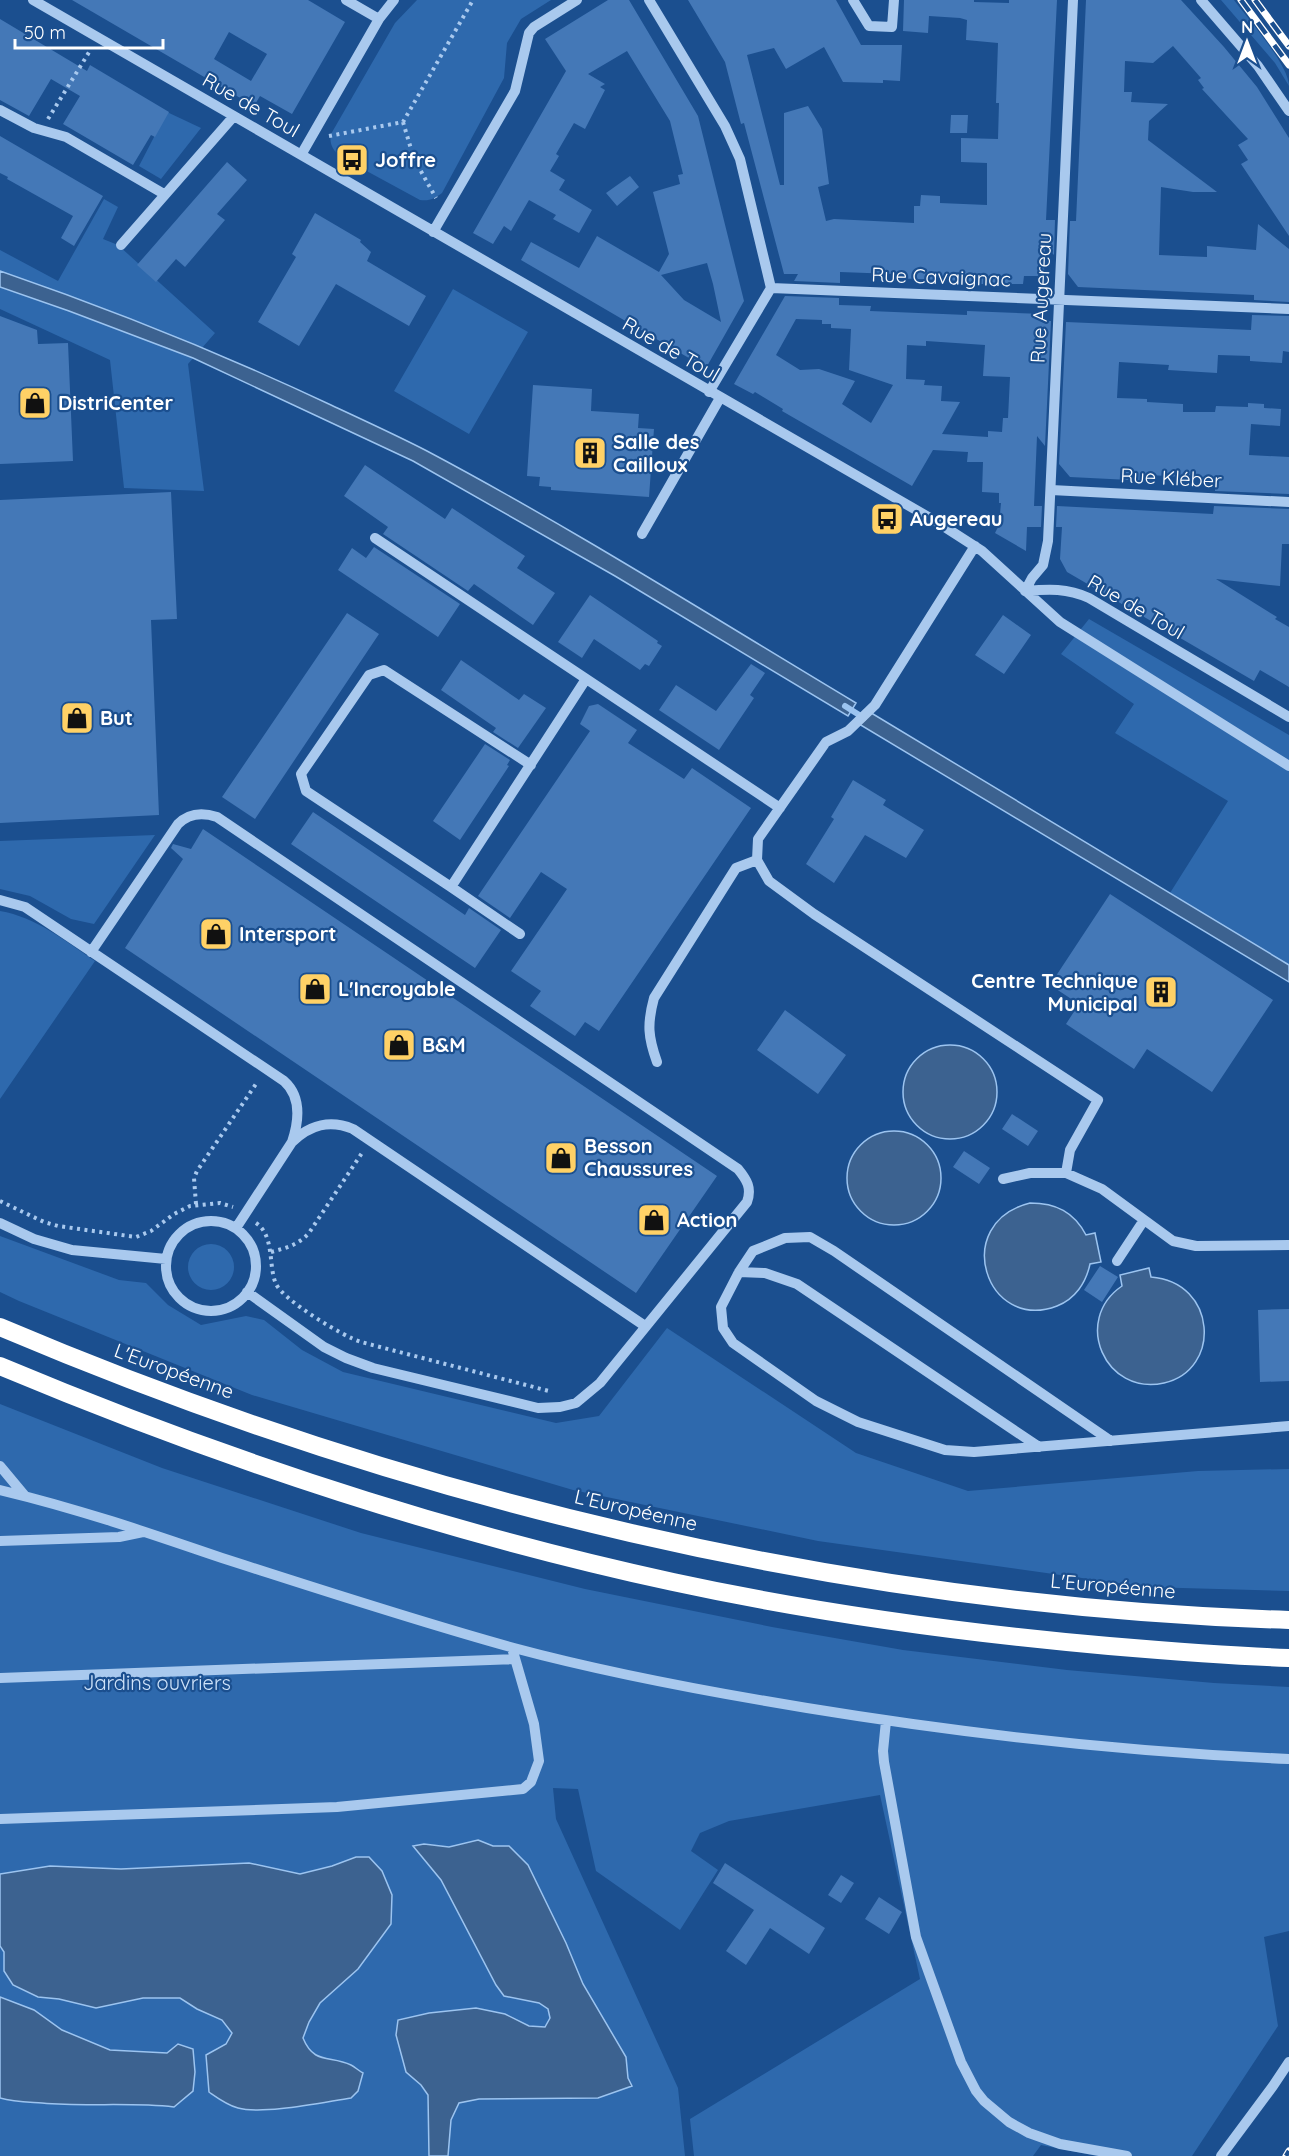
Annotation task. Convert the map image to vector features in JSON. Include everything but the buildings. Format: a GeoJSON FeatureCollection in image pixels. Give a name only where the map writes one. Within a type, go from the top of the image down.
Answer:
{"type":"FeatureCollection","features":[{"type":"Feature","properties":{"kind":"highway"},"geometry":{"type":"LineString","coordinates":[[0,1315],[55,1350]]}},
{"type":"Feature","properties":{"kind":"highway","name":"L'Européenne"},"geometry":{"type":"LineString","coordinates":[[0,1327],[218,1412],[334,1451],[493,1498],[649,1537],[814,1570],[997,1597],[1159,1613],[1289,1620]]}},
{"type":"Feature","properties":{"kind":"highway"},"geometry":{"type":"LineString","coordinates":[[0,1367],[167,1433],[358,1498],[474,1532],[674,1582],[819,1609],[987,1634],[1164,1651],[1289,1658]]}},
{"type":"Feature","properties":{"kind":"street","name":"Rue de Toul"},"geometry":{"type":"LineString","coordinates":[[33,0],[975,546],[1025,591],[1062,589],[1089,598],[1289,717]]}},
{"type":"Feature","properties":{"kind":"street"},"geometry":{"type":"LineString","coordinates":[[346,0],[379,19]]}},
{"type":"Feature","properties":{"kind":"street"},"geometry":{"type":"LineString","coordinates":[[301,155],[379,19],[394,0]]}},
{"type":"Feature","properties":{"kind":"street"},"geometry":{"type":"LineString","coordinates":[[433,232],[515,91],[525,44],[534,27],[577,0]]}},
{"type":"Feature","properties":{"kind":"street"},"geometry":{"type":"LineString","coordinates":[[649,0],[725,126],[740,159],[771,288],[709,392]]}},
{"type":"Feature","properties":{"kind":"street"},"geometry":{"type":"LineString","coordinates":[[853,0],[869,26],[892,27],[894,0]]}},
{"type":"Feature","properties":{"kind":"street","name":"Rue Augereau"},"geometry":{"type":"LineString","coordinates":[[1025,591],[1043,565],[1047,553],[1073,0]]}},
{"type":"Feature","properties":{"kind":"street"},"geometry":{"type":"LineString","coordinates":[[1200,0],[1252,59],[1289,111]]}},
{"type":"Feature","properties":{"kind":"street"},"geometry":{"type":"LineString","coordinates":[[0,110],[34,128],[66,137],[165,194]]}},
{"type":"Feature","properties":{"kind":"street"},"geometry":{"type":"LineString","coordinates":[[122,245],[234,116]]}},
{"type":"Feature","properties":{"kind":"street","name":"Rue Cavaignac"},"geometry":{"type":"LineString","coordinates":[[771,288],[1289,309]]}},
{"type":"Feature","properties":{"kind":"street"},"geometry":{"type":"LineString","coordinates":[[642,534],[720,398]]}},
{"type":"Feature","properties":{"kind":"street","name":"Rue Kléber"},"geometry":{"type":"LineString","coordinates":[[1051,490],[1289,502]]}},
{"type":"Feature","properties":{"kind":"street"},"geometry":{"type":"LineString","coordinates":[[375,538],[780,808]]}},
{"type":"Feature","properties":{"kind":"street"},"geometry":{"type":"LineString","coordinates":[[975,546],[875,705],[848,731],[826,742],[758,839],[757,860],[769,881],[814,914],[1098,1100],[1070,1149],[1066,1173]]}},
{"type":"Feature","properties":{"kind":"street"},"geometry":{"type":"LineString","coordinates":[[1025,591],[1060,622],[1289,766]]}},
{"type":"Feature","properties":{"kind":"street"},"geometry":{"type":"LineString","coordinates":[[520,934],[306,791],[302,774],[369,675],[384,670],[531,765]]}},
{"type":"Feature","properties":{"kind":"street"},"geometry":{"type":"LineString","coordinates":[[451,887],[586,679]]}},
{"type":"Feature","properties":{"kind":"street"},"geometry":{"type":"LineString","coordinates":[[91,952],[183,820],[188,816],[201,814],[218,817],[738,1169],[749,1188],[747,1202],[600,1383],[583,1398],[570,1405],[549,1408],[529,1406],[360,1364],[314,1341],[247,1292]]}},
{"type":"Feature","properties":{"kind":"street"},"geometry":{"type":"LineString","coordinates":[[657,1062],[649,1040],[649,1018],[654,998],[736,868],[757,860]]}},
{"type":"Feature","properties":{"kind":"street"},"geometry":{"type":"LineString","coordinates":[[0,900],[25,907],[290,1086],[297,1099],[297,1118],[292,1142]]}},
{"type":"Feature","properties":{"kind":"street"},"geometry":{"type":"LineString","coordinates":[[236,1228],[292,1142],[303,1132],[312,1127],[330,1124],[353,1129],[645,1326]]}},
{"type":"Feature","properties":{"kind":"street"},"geometry":{"type":"LineString","coordinates":[[1003,1179],[1030,1173],[1066,1173],[1102,1189],[1173,1241],[1196,1246],[1289,1245]]}},
{"type":"Feature","properties":{"kind":"street"},"geometry":{"type":"LineString","coordinates":[[1117,1261],[1144,1220]]}},
{"type":"Feature","properties":{"kind":"street"},"geometry":{"type":"LineString","coordinates":[[205,1221],[218,1221],[236,1228],[249,1243],[255,1255],[255,1274],[247,1292],[225,1309],[211,1311],[197,1309],[184,1302],[174,1293],[168,1280],[166,1259],[170,1246],[177,1236],[192,1225],[205,1221]]}},
{"type":"Feature","properties":{"kind":"street"},"geometry":{"type":"LineString","coordinates":[[0,1223],[34,1239],[72,1250],[166,1259]]}},
{"type":"Feature","properties":{"kind":"street"},"geometry":{"type":"LineString","coordinates":[[1111,1441],[834,1251],[810,1237],[784,1238],[753,1251],[721,1307],[723,1328],[733,1343],[816,1401],[858,1422],[945,1450],[974,1452],[1039,1447],[1111,1441],[1289,1426]]}},
{"type":"Feature","properties":{"kind":"street"},"geometry":{"type":"LineString","coordinates":[[739,1272],[765,1273],[797,1284],[1039,1447]]}},
{"type":"Feature","properties":{"kind":"street"},"geometry":{"type":"LineString","coordinates":[[0,1466],[26,1496]]}},
{"type":"Feature","properties":{"kind":"street"},"geometry":{"type":"LineString","coordinates":[[0,1490],[84,1512],[512,1648],[690,1689],[886,1721],[1057,1742],[1150,1751],[1289,1759]]}},
{"type":"Feature","properties":{"kind":"street"},"geometry":{"type":"LineString","coordinates":[[0,1541],[118,1537],[144,1532]]}},
{"type":"Feature","properties":{"kind":"street"},"geometry":{"type":"LineString","coordinates":[[0,1818],[338,1807],[523,1789],[531,1782],[539,1761],[534,1724],[512,1648]]}},
{"type":"Feature","properties":{"kind":"street"},"geometry":{"type":"LineString","coordinates":[[0,1678],[515,1659]]}},
{"type":"Feature","properties":{"kind":"street"},"geometry":{"type":"LineString","coordinates":[[886,1721],[884,1762],[916,1937],[969,2079],[984,2101],[996,2112],[1029,2133],[1060,2144],[1127,2156]]}},
{"type":"Feature","properties":{"kind":"street"},"geometry":{"type":"LineString","coordinates":[[1221,2156],[1289,2062]]}},
{"type":"Feature","properties":{"kind":"path"},"geometry":{"type":"LineString","coordinates":[[444,212],[414,159],[402,122],[473,0]]}},
{"type":"Feature","properties":{"kind":"path"},"geometry":{"type":"LineString","coordinates":[[41,130],[98,38]]}},
{"type":"Feature","properties":{"kind":"path"},"geometry":{"type":"LineString","coordinates":[[310,140],[402,122]]}},
{"type":"Feature","properties":{"kind":"path"},"geometry":{"type":"LineString","coordinates":[[196,1204],[194,1178],[196,1171],[266,1069]]}},
{"type":"Feature","properties":{"kind":"path"},"geometry":{"type":"LineString","coordinates":[[270,1252],[301,1242],[370,1141]]}},
{"type":"Feature","properties":{"kind":"path"},"geometry":{"type":"LineString","coordinates":[[0,1201],[58,1226],[136,1237],[151,1232],[181,1210],[196,1204],[227,1204],[261,1226],[270,1252],[275,1282],[282,1293],[351,1339],[551,1392],[570,1405]]}},
{"type":"Feature","properties":{"kind":"green space"},"geometry":{"type":"Polygon","coordinates":[[[417,0],[551,0],[521,19],[507,43],[504,78],[442,193],[427,200],[420,200],[339,156],[333,149],[331,141],[331,134],[395,23],[417,0]]]}},
{"type":"Feature","properties":{"kind":"green space"},"geometry":{"type":"Polygon","coordinates":[[[1221,0],[1234,0],[1258,30],[1282,66],[1289,86],[1275,63],[1221,0]]]}},
{"type":"Feature","properties":{"kind":"green space"},"geometry":{"type":"Polygon","coordinates":[[[167,112],[201,128],[161,179],[139,166],[167,112]]]}},
{"type":"Feature","properties":{"kind":"green space"},"geometry":{"type":"Polygon","coordinates":[[[104,199],[118,207],[103,239],[118,245],[215,333],[188,364],[204,491],[124,488],[110,360],[0,309],[0,250],[58,281],[104,199]]]}},
{"type":"Feature","properties":{"kind":"green space"},"geometry":{"type":"Polygon","coordinates":[[[453,289],[528,332],[469,434],[394,391],[453,289]]]}},
{"type":"Feature","properties":{"kind":"green space"},"geometry":{"type":"Polygon","coordinates":[[[1089,619],[1289,735],[1289,965],[1170,893],[1228,801],[1115,733],[1134,704],[1061,654],[1089,619]]]}},
{"type":"Feature","properties":{"kind":"green space"},"geometry":{"type":"Polygon","coordinates":[[[155,835],[94,924],[71,919],[30,896],[0,889],[0,841],[155,835]]]}},
{"type":"Feature","properties":{"kind":"green space"},"geometry":{"type":"Polygon","coordinates":[[[0,911],[38,924],[95,961],[0,1099],[0,911]]]}},
{"type":"Feature","properties":{"kind":"green space"},"geometry":{"type":"Polygon","coordinates":[[[0,1236],[119,1280],[146,1283],[168,1305],[201,1325],[246,1316],[264,1320],[302,1350],[343,1372],[556,1423],[599,1416],[667,1328],[856,1453],[968,1491],[1198,1471],[1289,1469],[1289,1591],[1146,1587],[818,1541],[573,1490],[252,1395],[19,1301],[0,1292],[0,1236]]]}},
{"type":"Feature","properties":{"kind":"green space"},"geometry":{"type":"Polygon","coordinates":[[[211,1244],[227,1251],[234,1267],[227,1283],[211,1290],[195,1283],[188,1267],[195,1251],[211,1244]]]}},
{"type":"Feature","properties":{"kind":"green space","name":"Jardins ouvriers"},"geometry":{"type":"Polygon","coordinates":[[[0,1404],[162,1468],[361,1533],[585,1589],[772,1627],[903,1650],[1067,1670],[1289,1687],[1289,1931],[1264,1937],[1278,2026],[1192,2156],[1097,2156],[1041,2145],[1033,2156],[694,2156],[690,2119],[920,1979],[880,1795],[729,1821],[700,1833],[691,1851],[718,1870],[680,1930],[596,1871],[578,1789],[553,1788],[556,1819],[678,2088],[685,2156],[0,2156],[0,1404]]]}},
{"type":"Feature","properties":{"kind":"shaded area"},"geometry":{"type":"Polygon","coordinates":[[[0,271],[209,350],[415,445],[590,543],[856,703],[848,716],[615,576],[413,461],[193,358],[0,287],[0,271]]]}},
{"type":"Feature","properties":{"kind":"shaded area"},"geometry":{"type":"Polygon","coordinates":[[[868,711],[1289,965],[1289,982],[859,724],[868,711]]]}},
{"type":"Feature","properties":{"kind":"shaded area"},"geometry":{"type":"Polygon","coordinates":[[[950,1045],[968,1049],[983,1059],[993,1074],[997,1092],[993,1110],[983,1125],[968,1135],[950,1139],[932,1135],[917,1125],[907,1110],[903,1092],[907,1074],[917,1059],[932,1049],[950,1045]]]}},
{"type":"Feature","properties":{"kind":"shaded area"},"geometry":{"type":"Polygon","coordinates":[[[894,1131],[912,1134],[927,1145],[938,1160],[941,1178],[938,1196],[927,1211],[912,1222],[894,1225],[876,1222],[861,1211],[850,1196],[847,1178],[850,1160],[861,1145],[876,1134],[894,1131]]]}},
{"type":"Feature","properties":{"kind":"shaded area"},"geometry":{"type":"Polygon","coordinates":[[[1030,1203],[1039,1203],[1063,1210],[1076,1220],[1086,1235],[1095,1233],[1101,1262],[1090,1264],[1083,1284],[1069,1299],[1057,1306],[1032,1310],[1012,1304],[996,1291],[987,1272],[985,1251],[990,1231],[1005,1214],[1030,1203]]]}},
{"type":"Feature","properties":{"kind":"shaded area"},"geometry":{"type":"Polygon","coordinates":[[[1149,1268],[1151,1277],[1173,1282],[1189,1294],[1199,1309],[1204,1327],[1203,1345],[1196,1362],[1183,1375],[1164,1383],[1143,1384],[1126,1378],[1112,1367],[1102,1352],[1098,1335],[1099,1317],[1107,1300],[1122,1286],[1120,1275],[1149,1268]]]}},
{"type":"Feature","properties":{"kind":"shaded area"},"geometry":{"type":"Polygon","coordinates":[[[478,1840],[493,1846],[509,1846],[528,1865],[583,1984],[626,2057],[628,2078],[632,2086],[598,2098],[479,2099],[459,2103],[451,2120],[448,2156],[429,2156],[428,2095],[421,2085],[406,2072],[396,2035],[398,2020],[429,2013],[476,2008],[505,2014],[529,2026],[545,2027],[550,2018],[548,2009],[539,2003],[504,1996],[441,1880],[413,1846],[424,1844],[449,1847],[478,1840]]]}},
{"type":"Feature","properties":{"kind":"shaded area"},"geometry":{"type":"Polygon","coordinates":[[[356,1857],[369,1857],[382,1871],[392,1895],[391,1924],[358,1969],[320,2003],[303,2038],[307,2047],[317,2056],[343,2062],[363,2073],[358,2091],[351,2098],[278,2109],[249,2110],[234,2107],[209,2092],[206,2055],[226,2044],[232,2033],[222,2020],[197,2009],[180,1998],[143,1998],[96,2008],[59,1999],[38,1997],[13,1985],[4,1971],[4,1952],[0,1946],[0,1874],[50,1866],[121,1869],[249,1863],[300,1874],[356,1857]]]}},
{"type":"Feature","properties":{"kind":"shaded area"},"geometry":{"type":"Polygon","coordinates":[[[0,1997],[34,2010],[62,2030],[110,2050],[167,2053],[178,2044],[193,2049],[195,2072],[193,2091],[174,2107],[58,2104],[21,2102],[0,2098],[0,1997]]]}},
{"type":"Feature","properties":{"kind":"waterway"},"geometry":{"type":"LineString","coordinates":[[845,706],[864,718]]}},
{"type":"Feature","properties":{"kind":"railway"},"geometry":{"type":"LineString","coordinates":[[1241,0],[1289,65]]}},
{"type":"Feature","properties":{"kind":"railway"},"geometry":{"type":"LineString","coordinates":[[1255,0],[1289,46]]}},
{"type":"Feature","properties":{"kind":"railway"},"geometry":{"type":"LineString","coordinates":[[1286,2156],[1289,2151]]}},
{"type":"Feature","properties":{"kind":"place","name":"Joffre"},"geometry":{"type":"Point","coordinates":[352,160]}},
{"type":"Feature","properties":{"kind":"place","name":"DistriCenter"},"geometry":{"type":"Point","coordinates":[35,403]}},
{"type":"Feature","properties":{"kind":"place","name":"Salle des Cailloux"},"geometry":{"type":"Point","coordinates":[590,453]}},
{"type":"Feature","properties":{"kind":"place","name":"Augereau"},"geometry":{"type":"Point","coordinates":[887,519]}},
{"type":"Feature","properties":{"kind":"place","name":"But"},"geometry":{"type":"Point","coordinates":[77,718]}},
{"type":"Feature","properties":{"kind":"place","name":"Intersport"},"geometry":{"type":"Point","coordinates":[216,934]}},
{"type":"Feature","properties":{"kind":"place","name":"L'Incroyable"},"geometry":{"type":"Point","coordinates":[315,989]}},
{"type":"Feature","properties":{"kind":"place","name":"Centre Technique Municipal"},"geometry":{"type":"Point","coordinates":[1161,992]}},
{"type":"Feature","properties":{"kind":"place","name":"B&M"},"geometry":{"type":"Point","coordinates":[399,1045]}},
{"type":"Feature","properties":{"kind":"place","name":"Besson Chaussures"},"geometry":{"type":"Point","coordinates":[561,1158]}},
{"type":"Feature","properties":{"kind":"place","name":"Action"},"geometry":{"type":"Point","coordinates":[654,1220]}}]}
